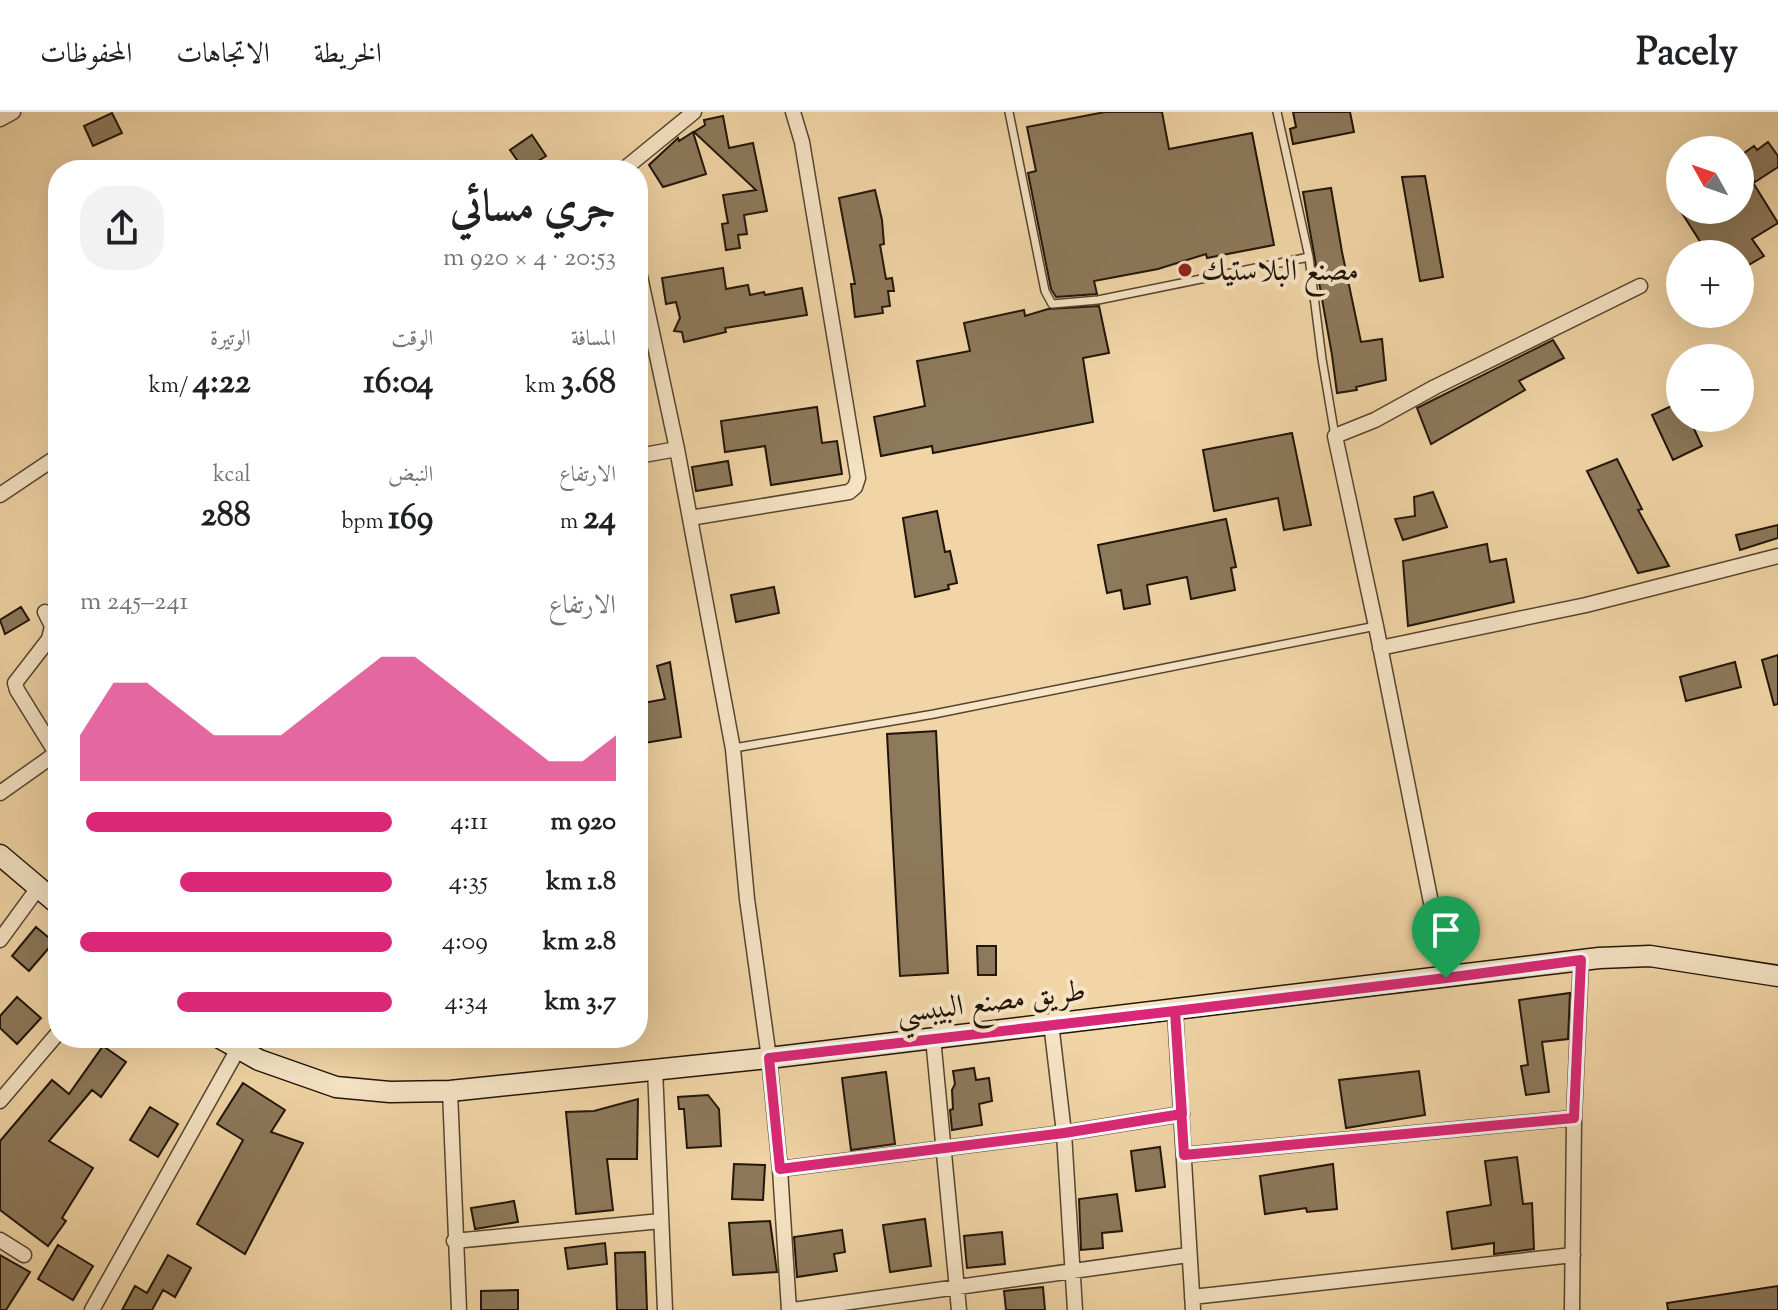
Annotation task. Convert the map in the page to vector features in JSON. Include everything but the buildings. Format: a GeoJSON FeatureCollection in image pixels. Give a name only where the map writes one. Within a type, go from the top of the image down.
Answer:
{"type":"FeatureCollection","features":[{"type":"Feature","properties":{"kind":"main road"},"geometry":{"type":"LineString","coordinates":[[0,855],[48,896]]}},
{"type":"Feature","properties":{"kind":"main road","name":"طريق مصنع البيبسي"},"geometry":{"type":"LineString","coordinates":[[238,1049],[296,1075],[336,1087],[390,1092],[450,1091],[1175,1011],[1581,960],[1650,956],[1778,976]]}},
{"type":"Feature","properties":{"kind":"street"},"geometry":{"type":"LineString","coordinates":[[0,119],[13,112]]}},
{"type":"Feature","properties":{"kind":"street"},"geometry":{"type":"LineString","coordinates":[[635,160],[694,112]]}},
{"type":"Feature","properties":{"kind":"street"},"geometry":{"type":"LineString","coordinates":[[690,518],[849,492],[858,478],[802,142],[793,112]]}},
{"type":"Feature","properties":{"kind":"street"},"geometry":{"type":"LineString","coordinates":[[1446,978],[1335,436],[1375,420],[1640,286]]}},
{"type":"Feature","properties":{"kind":"street"},"geometry":{"type":"LineString","coordinates":[[648,314],[677,449],[733,749],[747,899],[769,1058],[791,1310],[1188,1255]]}},
{"type":"Feature","properties":{"kind":"street"},"geometry":{"type":"LineString","coordinates":[[648,454],[677,449]]}},
{"type":"Feature","properties":{"kind":"street"},"geometry":{"type":"LineString","coordinates":[[0,495],[48,463]]}},
{"type":"Feature","properties":{"kind":"street"},"geometry":{"type":"LineString","coordinates":[[1380,648],[1586,605],[1778,556]]}},
{"type":"Feature","properties":{"kind":"street"},"geometry":{"type":"LineString","coordinates":[[45,612],[48,618]]}},
{"type":"Feature","properties":{"kind":"street"},"geometry":{"type":"LineString","coordinates":[[48,640],[15,683],[48,739]]}},
{"type":"Feature","properties":{"kind":"street"},"geometry":{"type":"LineString","coordinates":[[0,793],[48,759]]}},
{"type":"Feature","properties":{"kind":"street"},"geometry":{"type":"LineString","coordinates":[[0,940],[38,888]]}},
{"type":"Feature","properties":{"kind":"street"},"geometry":{"type":"LineString","coordinates":[[1572,1310],[1574,1118],[1581,960]]}},
{"type":"Feature","properties":{"kind":"street"},"geometry":{"type":"LineString","coordinates":[[1175,1011],[1192,1304],[1573,1255]]}},
{"type":"Feature","properties":{"kind":"street"},"geometry":{"type":"LineString","coordinates":[[1051,1023],[1064,1133],[1075,1310]]}},
{"type":"Feature","properties":{"kind":"street"},"geometry":{"type":"LineString","coordinates":[[933,1038],[959,1310]]}},
{"type":"Feature","properties":{"kind":"street"},"geometry":{"type":"LineString","coordinates":[[0,1101],[48,1045]]}},
{"type":"Feature","properties":{"kind":"street"},"geometry":{"type":"LineString","coordinates":[[92,1310],[238,1049]]}},
{"type":"Feature","properties":{"kind":"street"},"geometry":{"type":"LineString","coordinates":[[655,1068],[665,1310]]}},
{"type":"Feature","properties":{"kind":"street"},"geometry":{"type":"LineString","coordinates":[[450,1091],[459,1310]]}},
{"type":"Feature","properties":{"kind":"street"},"geometry":{"type":"LineString","coordinates":[[780,1169],[1064,1133],[1182,1114]]}},
{"type":"Feature","properties":{"kind":"street"},"geometry":{"type":"LineString","coordinates":[[1184,1155],[1574,1118]]}},
{"type":"Feature","properties":{"kind":"street"},"geometry":{"type":"LineString","coordinates":[[454,1241],[661,1221]]}},
{"type":"Feature","properties":{"kind":"street"},"geometry":{"type":"LineString","coordinates":[[0,1240],[24,1255]]}},
{"type":"Feature","properties":{"kind":"lane"},"geometry":{"type":"LineString","coordinates":[[1009,112],[1046,297],[1052,304],[1098,300],[1309,257]]}},
{"type":"Feature","properties":{"kind":"lane"},"geometry":{"type":"LineString","coordinates":[[1277,112],[1309,257],[1335,436]]}},
{"type":"Feature","properties":{"kind":"lane"},"geometry":{"type":"LineString","coordinates":[[733,749],[934,714],[1376,626]]}},
{"type":"Feature","properties":{"kind":"place","name":"مصنع البلاستيك"},"geometry":{"type":"Point","coordinates":[1185,270]}},
{"type":"Feature","properties":{"kind":"route"},"geometry":{"type":"LineString","coordinates":[[1446,978],[1175,1011],[1182,1114],[1064,1133],[780,1169],[769,1058],[1175,1011],[1182,1114],[1184,1155],[1574,1118],[1581,960],[1446,978]]}}]}
